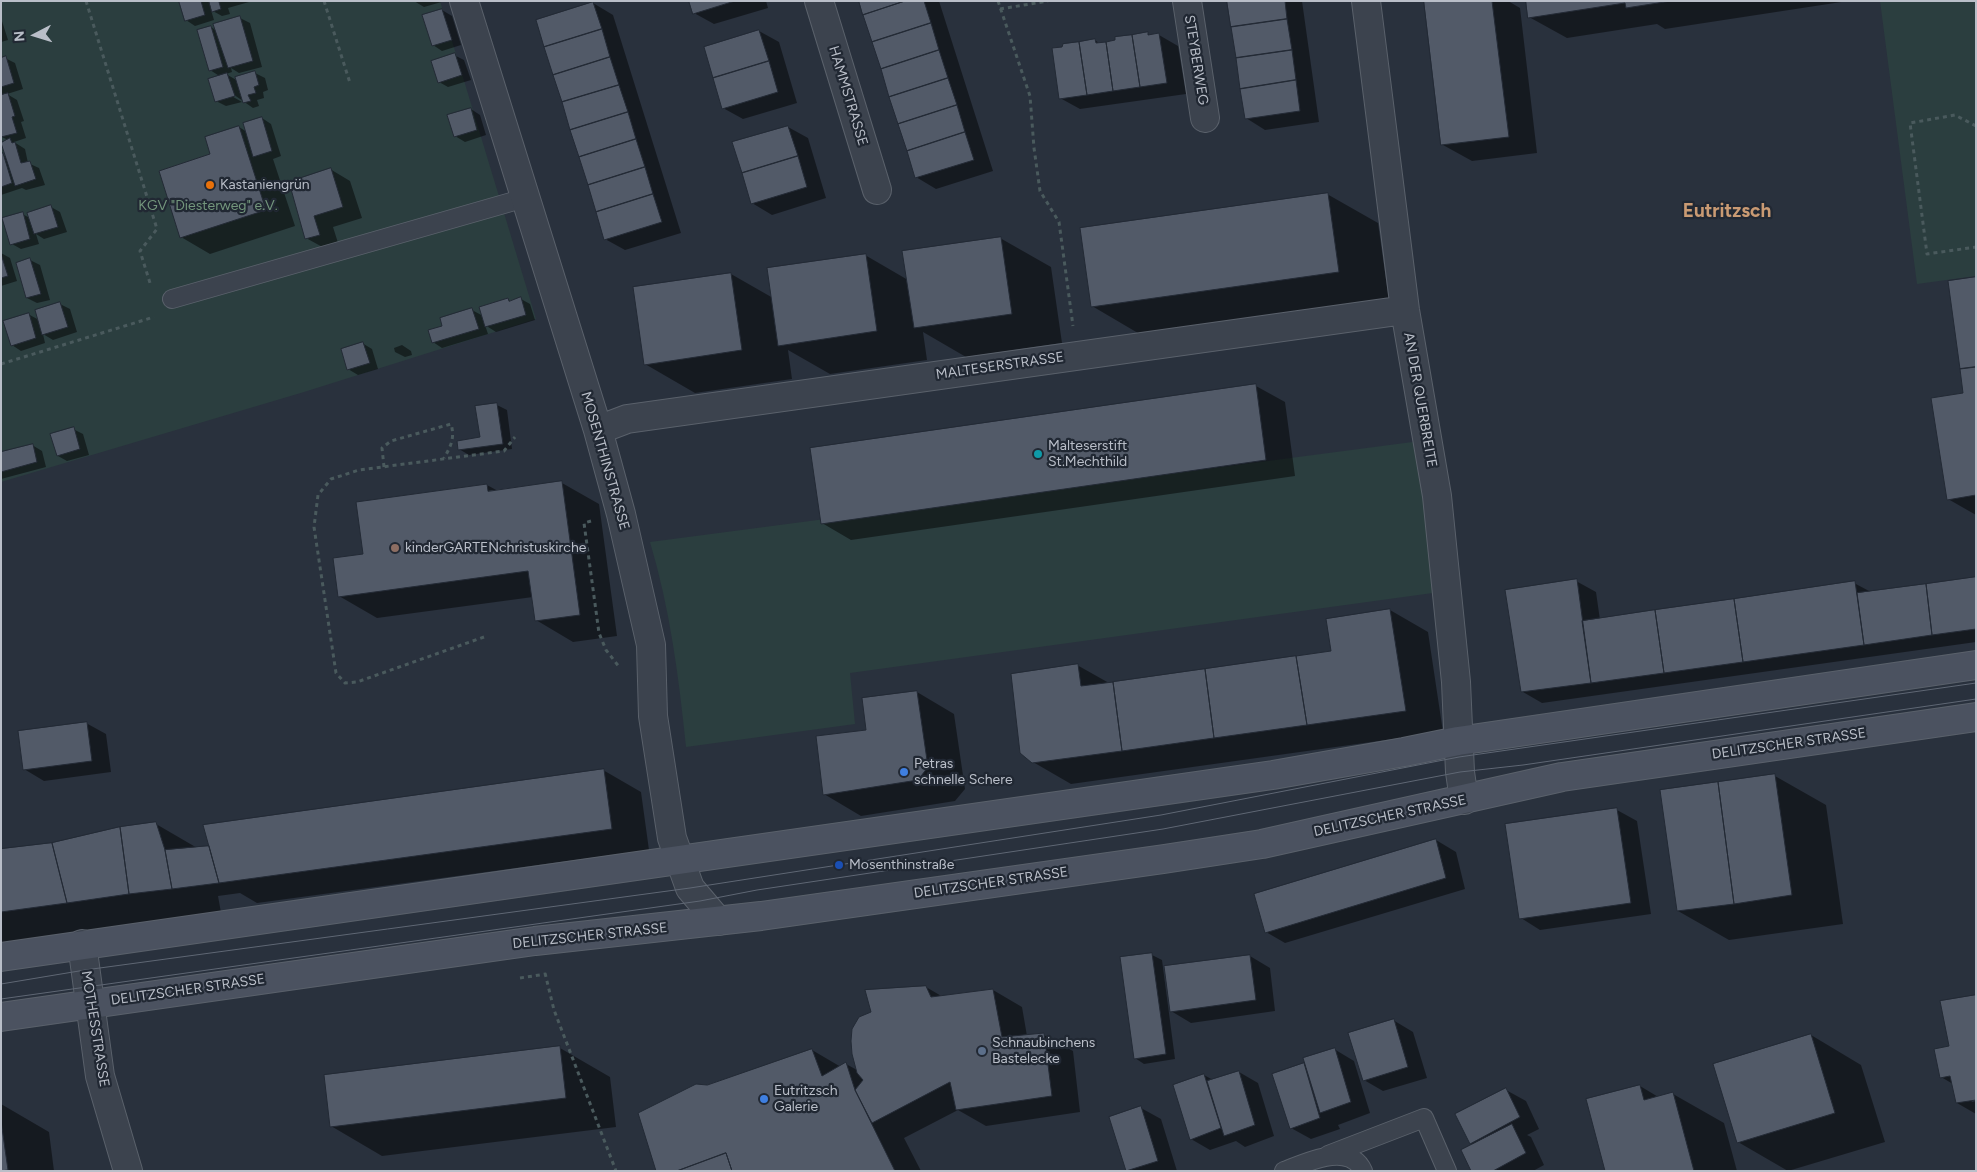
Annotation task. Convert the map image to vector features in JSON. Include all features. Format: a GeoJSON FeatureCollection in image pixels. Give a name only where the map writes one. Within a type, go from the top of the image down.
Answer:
{"type":"FeatureCollection","features":[{"type":"Feature","properties":{"kind":"main road"},"geometry":{"type":"LineString","coordinates":[[1,957],[1273,775],[1458,741],[1976,665]]}},
{"type":"Feature","properties":{"kind":"main road","name":"DELITZSCHER STRASSE"},"geometry":{"type":"LineString","coordinates":[[1,1017],[535,941],[718,922],[1262,844],[1562,777],[1976,717]]}},
{"type":"Feature","properties":{"kind":"street","name":"MOSENTHINSTRASSE"},"geometry":{"type":"LineString","coordinates":[[464,1],[598,430],[621,514],[651,645],[653,716],[672,838],[690,888],[718,922]]}},
{"type":"Feature","properties":{"kind":"street","name":"HAMMSTRASSE"},"geometry":{"type":"LineString","coordinates":[[819,1],[877,190]]}},
{"type":"Feature","properties":{"kind":"street","name":"STEYBERWEG"},"geometry":{"type":"LineString","coordinates":[[1187,1],[1205,118]]}},
{"type":"Feature","properties":{"kind":"street","name":"AN DER QUERBREITE"},"geometry":{"type":"LineString","coordinates":[[1366,1],[1405,310],[1437,496],[1456,682],[1458,741],[1464,800]]}},
{"type":"Feature","properties":{"kind":"street","name":"MALTESERSTRASSE"},"geometry":{"type":"LineString","coordinates":[[598,430],[627,419],[1405,310]]}},
{"type":"Feature","properties":{"kind":"street","name":"MOTHESSTRASSE"},"geometry":{"type":"LineString","coordinates":[[82,944],[100,1076],[128,1171]]}},
{"type":"Feature","properties":{"kind":"lane"},"geometry":{"type":"LineString","coordinates":[[172,299],[525,198]]}},
{"type":"Feature","properties":{"kind":"lane"},"geometry":{"type":"LineString","coordinates":[[1284,1171],[1424,1118],[1446,1171]]}},
{"type":"Feature","properties":{"kind":"lane"},"geometry":{"type":"LineString","coordinates":[[1328,1155],[1347,1157],[1361,1166],[1363,1171]]}},
{"type":"Feature","properties":{"kind":"path"},"geometry":{"type":"LineString","coordinates":[[1,364],[159,316],[172,299],[153,292],[140,251],[157,229],[86,1]]}},
{"type":"Feature","properties":{"kind":"path"},"geometry":{"type":"LineString","coordinates":[[324,1],[350,83]]}},
{"type":"Feature","properties":{"kind":"path"},"geometry":{"type":"LineString","coordinates":[[998,1],[1030,96],[1040,191],[1059,222],[1074,334]]}},
{"type":"Feature","properties":{"kind":"path"},"geometry":{"type":"LineString","coordinates":[[1000,9],[1018,3],[1048,1]]}},
{"type":"Feature","properties":{"kind":"path"},"geometry":{"type":"LineString","coordinates":[[1976,126],[1955,114],[1910,123],[1927,254],[1976,248]]}},
{"type":"Feature","properties":{"kind":"path"},"geometry":{"type":"LineString","coordinates":[[384,467],[382,448],[391,441],[451,424],[453,433],[452,445],[444,458]]}},
{"type":"Feature","properties":{"kind":"path"},"geometry":{"type":"LineString","coordinates":[[484,637],[357,682],[345,683],[336,672],[314,527],[318,495],[331,478],[359,470],[504,451],[515,437]]}},
{"type":"Feature","properties":{"kind":"path"},"geometry":{"type":"LineString","coordinates":[[621,514],[584,523],[599,633],[606,650],[624,672]]}},
{"type":"Feature","properties":{"kind":"path"},"geometry":{"type":"LineString","coordinates":[[535,941],[554,1010],[616,1171]]}},
{"type":"Feature","properties":{"kind":"green space","name":"KGV \"Diesterweg\" e.V."},"geometry":{"type":"Polygon","coordinates":[[[1,1],[440,1],[536,319],[304,392],[1,482],[1,1]]]}},
{"type":"Feature","properties":{"kind":"green space"},"geometry":{"type":"Polygon","coordinates":[[[1880,1],[1976,1],[1976,276],[1917,284],[1880,1]]]}},
{"type":"Feature","properties":{"kind":"green space"},"geometry":{"type":"Polygon","coordinates":[[[1420,441],[1440,592],[850,673],[855,724],[686,747],[673,644],[650,542],[1420,441]]]}},
{"type":"Feature","properties":{"kind":"building"},"geometry":{"type":"Polygon","coordinates":[[[179,1],[201,1],[205,15],[185,21],[179,1]]]}},
{"type":"Feature","properties":{"kind":"building"},"geometry":{"type":"Polygon","coordinates":[[[209,1],[224,1],[219,2],[221,9],[212,12],[209,1]]]}},
{"type":"Feature","properties":{"kind":"building"},"geometry":{"type":"Polygon","coordinates":[[[689,1],[735,1],[693,14],[689,1]]]}},
{"type":"Feature","properties":{"kind":"building"},"geometry":{"type":"Polygon","coordinates":[[[859,1],[905,1],[863,15],[859,1]]]}},
{"type":"Feature","properties":{"kind":"building"},"geometry":{"type":"Polygon","coordinates":[[[905,1],[924,1],[931,23],[872,42],[863,15],[905,1]]]}},
{"type":"Feature","properties":{"kind":"building"},"geometry":{"type":"Polygon","coordinates":[[[1227,1],[1285,1],[1287,19],[1231,27],[1227,1]]]}},
{"type":"Feature","properties":{"kind":"building"},"geometry":{"type":"Polygon","coordinates":[[[1424,1],[1492,1],[1509,137],[1441,145],[1424,1]]]}},
{"type":"Feature","properties":{"kind":"building"},"geometry":{"type":"Polygon","coordinates":[[[1526,1],[1671,1],[1626,8],[1625,3],[1528,18],[1526,1]]]}},
{"type":"Feature","properties":{"kind":"building"},"geometry":{"type":"Polygon","coordinates":[[[593,2],[602,29],[544,47],[536,20],[593,2]]]}},
{"type":"Feature","properties":{"kind":"building"},"geometry":{"type":"Polygon","coordinates":[[[442,9],[452,40],[432,46],[422,15],[442,9]]]}},
{"type":"Feature","properties":{"kind":"building"},"geometry":{"type":"Polygon","coordinates":[[[240,16],[253,61],[228,68],[213,24],[240,16]]]}},
{"type":"Feature","properties":{"kind":"building"},"geometry":{"type":"Polygon","coordinates":[[[1287,19],[1292,50],[1236,58],[1231,27],[1287,19]]]}},
{"type":"Feature","properties":{"kind":"building"},"geometry":{"type":"Polygon","coordinates":[[[931,23],[939,50],[881,69],[872,42],[931,23]]]}},
{"type":"Feature","properties":{"kind":"building"},"geometry":{"type":"Polygon","coordinates":[[[211,26],[223,67],[209,71],[197,30],[211,26]]]}},
{"type":"Feature","properties":{"kind":"building"},"geometry":{"type":"Polygon","coordinates":[[[602,29],[610,57],[553,75],[544,47],[602,29]]]}},
{"type":"Feature","properties":{"kind":"building"},"geometry":{"type":"Polygon","coordinates":[[[759,30],[769,61],[713,78],[704,47],[759,30]]]}},
{"type":"Feature","properties":{"kind":"building"},"geometry":{"type":"Polygon","coordinates":[[[1148,32],[1148,35],[1159,33],[1167,83],[1140,87],[1132,35],[1148,32]]]}},
{"type":"Feature","properties":{"kind":"building"},"geometry":{"type":"Polygon","coordinates":[[[1132,35],[1140,87],[1113,91],[1106,42],[1115,40],[1115,37],[1132,35]]]}},
{"type":"Feature","properties":{"kind":"building"},"geometry":{"type":"Polygon","coordinates":[[[1095,39],[1096,43],[1106,42],[1113,91],[1087,95],[1079,42],[1095,39]]]}},
{"type":"Feature","properties":{"kind":"building"},"geometry":{"type":"Polygon","coordinates":[[[1079,42],[1087,95],[1059,99],[1052,48],[1062,47],[1063,44],[1079,42]]]}},
{"type":"Feature","properties":{"kind":"building"},"geometry":{"type":"Polygon","coordinates":[[[939,50],[948,78],[889,97],[881,69],[939,50]]]}},
{"type":"Feature","properties":{"kind":"building"},"geometry":{"type":"Polygon","coordinates":[[[1292,50],[1296,80],[1240,89],[1236,58],[1292,50]]]}},
{"type":"Feature","properties":{"kind":"building"},"geometry":{"type":"Polygon","coordinates":[[[455,53],[462,75],[438,83],[431,61],[455,53]]]}},
{"type":"Feature","properties":{"kind":"building"},"geometry":{"type":"Polygon","coordinates":[[[6,56],[14,83],[1,87],[1,58],[6,56]]]}},
{"type":"Feature","properties":{"kind":"building"},"geometry":{"type":"Polygon","coordinates":[[[610,57],[619,85],[562,102],[553,75],[610,57]]]}},
{"type":"Feature","properties":{"kind":"building"},"geometry":{"type":"Polygon","coordinates":[[[769,61],[778,92],[722,109],[713,78],[769,61]]]}},
{"type":"Feature","properties":{"kind":"building"},"geometry":{"type":"Polygon","coordinates":[[[255,71],[259,85],[254,87],[256,93],[248,95],[251,101],[243,103],[235,77],[255,71]]]}},
{"type":"Feature","properties":{"kind":"building"},"geometry":{"type":"Polygon","coordinates":[[[227,73],[235,96],[215,102],[208,79],[227,73]]]}},
{"type":"Feature","properties":{"kind":"building"},"geometry":{"type":"Polygon","coordinates":[[[948,78],[957,105],[898,124],[889,97],[948,78]]]}},
{"type":"Feature","properties":{"kind":"building"},"geometry":{"type":"Polygon","coordinates":[[[1296,80],[1300,111],[1245,119],[1240,89],[1296,80]]]}},
{"type":"Feature","properties":{"kind":"building"},"geometry":{"type":"Polygon","coordinates":[[[619,85],[628,112],[570,130],[562,102],[619,85]]]}},
{"type":"Feature","properties":{"kind":"building"},"geometry":{"type":"Polygon","coordinates":[[[8,93],[15,116],[12,117],[17,133],[1,137],[1,95],[8,93]]]}},
{"type":"Feature","properties":{"kind":"building"},"geometry":{"type":"Polygon","coordinates":[[[957,105],[965,132],[907,151],[898,124],[957,105]]]}},
{"type":"Feature","properties":{"kind":"building"},"geometry":{"type":"Polygon","coordinates":[[[471,108],[477,130],[454,137],[447,115],[471,108]]]}},
{"type":"Feature","properties":{"kind":"building"},"geometry":{"type":"Polygon","coordinates":[[[628,112],[636,139],[579,157],[570,130],[628,112]]]}},
{"type":"Feature","properties":{"kind":"building"},"geometry":{"type":"Polygon","coordinates":[[[262,117],[272,151],[253,157],[243,123],[262,117]]]}},
{"type":"Feature","properties":{"kind":"building"},"geometry":{"type":"Polygon","coordinates":[[[239,126],[266,210],[180,238],[159,171],[210,154],[205,137],[239,126]]]}},
{"type":"Feature","properties":{"kind":"building"},"geometry":{"type":"Polygon","coordinates":[[[788,126],[798,156],[742,173],[732,142],[788,126]]]}},
{"type":"Feature","properties":{"kind":"building"},"geometry":{"type":"Polygon","coordinates":[[[965,132],[974,160],[915,178],[907,151],[965,132]]]}},
{"type":"Feature","properties":{"kind":"building"},"geometry":{"type":"Polygon","coordinates":[[[10,138],[12,143],[15,142],[21,163],[30,161],[36,179],[15,186],[1,143],[10,138]]]}},
{"type":"Feature","properties":{"kind":"building"},"geometry":{"type":"Polygon","coordinates":[[[636,139],[645,167],[588,185],[579,157],[636,139]]]}},
{"type":"Feature","properties":{"kind":"building"},"geometry":{"type":"Polygon","coordinates":[[[3,153],[12,183],[1,187],[1,154],[3,153]]]}},
{"type":"Feature","properties":{"kind":"building"},"geometry":{"type":"Polygon","coordinates":[[[798,156],[807,187],[751,204],[742,173],[798,156]]]}},
{"type":"Feature","properties":{"kind":"building"},"geometry":{"type":"Polygon","coordinates":[[[645,167],[653,194],[596,212],[588,185],[645,167]]]}},
{"type":"Feature","properties":{"kind":"building"},"geometry":{"type":"Polygon","coordinates":[[[331,168],[343,207],[314,216],[320,235],[305,239],[289,182],[331,168]]]}},
{"type":"Feature","properties":{"kind":"building"},"geometry":{"type":"Polygon","coordinates":[[[1328,193],[1339,272],[1091,307],[1080,228],[1328,193]]]}},
{"type":"Feature","properties":{"kind":"building"},"geometry":{"type":"Polygon","coordinates":[[[653,194],[662,222],[604,240],[596,212],[653,194]]]}},
{"type":"Feature","properties":{"kind":"building"},"geometry":{"type":"Polygon","coordinates":[[[51,205],[58,227],[34,234],[27,213],[51,205]]]}},
{"type":"Feature","properties":{"kind":"building"},"geometry":{"type":"Polygon","coordinates":[[[23,212],[30,239],[10,245],[2,218],[23,212]]]}},
{"type":"Feature","properties":{"kind":"building"},"geometry":{"type":"Polygon","coordinates":[[[1001,237],[1012,314],[914,328],[902,251],[1001,237]]]}},
{"type":"Feature","properties":{"kind":"building"},"geometry":{"type":"Polygon","coordinates":[[[1,254],[8,276],[1,278],[1,254]]]}},
{"type":"Feature","properties":{"kind":"building"},"geometry":{"type":"Polygon","coordinates":[[[866,254],[877,331],[778,346],[767,268],[866,254]]]}},
{"type":"Feature","properties":{"kind":"building"},"geometry":{"type":"Polygon","coordinates":[[[30,258],[41,294],[26,298],[16,263],[30,258]]]}},
{"type":"Feature","properties":{"kind":"building"},"geometry":{"type":"Polygon","coordinates":[[[731,273],[742,350],[644,365],[633,287],[731,273]]]}},
{"type":"Feature","properties":{"kind":"building"},"geometry":{"type":"Polygon","coordinates":[[[1976,277],[1976,367],[1960,369],[1948,281],[1976,277]]]}},
{"type":"Feature","properties":{"kind":"building"},"geometry":{"type":"Polygon","coordinates":[[[521,297],[526,315],[485,327],[479,307],[508,298],[509,301],[521,297]]]}},
{"type":"Feature","properties":{"kind":"building"},"geometry":{"type":"Polygon","coordinates":[[[60,302],[68,327],[42,335],[35,310],[60,302]]]}},
{"type":"Feature","properties":{"kind":"building"},"geometry":{"type":"Polygon","coordinates":[[[472,308],[479,329],[432,343],[428,330],[442,326],[440,318],[472,308]]]}},
{"type":"Feature","properties":{"kind":"building"},"geometry":{"type":"Polygon","coordinates":[[[29,313],[36,338],[11,346],[3,321],[29,313]]]}},
{"type":"Feature","properties":{"kind":"building"},"geometry":{"type":"Polygon","coordinates":[[[363,342],[370,363],[347,370],[341,349],[363,342]]]}},
{"type":"Feature","properties":{"kind":"building"},"geometry":{"type":"Polygon","coordinates":[[[1976,367],[1976,495],[1947,500],[1931,398],[1963,393],[1960,369],[1976,367]]]}},
{"type":"Feature","properties":{"kind":"building","name":"Malteserstift St.Mechthild"},"geometry":{"type":"Polygon","coordinates":[[[1256,384],[1266,460],[821,524],[810,448],[1256,384]]]}},
{"type":"Feature","properties":{"kind":"building"},"geometry":{"type":"Polygon","coordinates":[[[497,403],[503,444],[458,450],[457,441],[480,437],[475,406],[497,403]]]}},
{"type":"Feature","properties":{"kind":"building"},"geometry":{"type":"Polygon","coordinates":[[[74,427],[80,449],[57,456],[50,434],[74,427]]]}},
{"type":"Feature","properties":{"kind":"building"},"geometry":{"type":"Polygon","coordinates":[[[33,444],[37,462],[1,472],[1,452],[33,444]]]}},
{"type":"Feature","properties":{"kind":"building"},"geometry":{"type":"Polygon","coordinates":[[[562,481],[580,615],[535,621],[528,571],[338,597],[333,558],[363,554],[356,502],[487,484],[488,491],[562,481]]]}},
{"type":"Feature","properties":{"kind":"building"},"geometry":{"type":"Polygon","coordinates":[[[1976,577],[1976,629],[1932,635],[1926,584],[1976,577]]]}},
{"type":"Feature","properties":{"kind":"building"},"geometry":{"type":"Polygon","coordinates":[[[1577,579],[1591,683],[1521,692],[1505,590],[1577,579]]]}},
{"type":"Feature","properties":{"kind":"building"},"geometry":{"type":"Polygon","coordinates":[[[1855,581],[1864,645],[1743,662],[1734,599],[1855,581]]]}},
{"type":"Feature","properties":{"kind":"building"},"geometry":{"type":"Polygon","coordinates":[[[1926,584],[1932,635],[1864,645],[1857,593],[1926,584]]]}},
{"type":"Feature","properties":{"kind":"building"},"geometry":{"type":"Polygon","coordinates":[[[1734,599],[1743,662],[1664,673],[1655,610],[1734,599]]]}},
{"type":"Feature","properties":{"kind":"building"},"geometry":{"type":"Polygon","coordinates":[[[1390,609],[1406,711],[1307,725],[1296,656],[1331,651],[1326,619],[1390,609]]]}},
{"type":"Feature","properties":{"kind":"building"},"geometry":{"type":"Polygon","coordinates":[[[1655,610],[1664,673],[1591,683],[1582,621],[1655,610]]]}},
{"type":"Feature","properties":{"kind":"building"},"geometry":{"type":"Polygon","coordinates":[[[1296,656],[1307,725],[1214,738],[1205,669],[1296,656]]]}},
{"type":"Feature","properties":{"kind":"building"},"geometry":{"type":"Polygon","coordinates":[[[1078,664],[1081,686],[1113,682],[1122,751],[1032,763],[1020,753],[1011,674],[1078,664]]]}},
{"type":"Feature","properties":{"kind":"building"},"geometry":{"type":"Polygon","coordinates":[[[1205,669],[1214,738],[1122,751],[1113,682],[1205,669]]]}},
{"type":"Feature","properties":{"kind":"building"},"geometry":{"type":"Polygon","coordinates":[[[917,691],[928,767],[918,780],[823,795],[816,736],[866,730],[862,698],[917,691]]]}},
{"type":"Feature","properties":{"kind":"building"},"geometry":{"type":"Polygon","coordinates":[[[87,722],[92,761],[23,770],[18,731],[87,722]]]}},
{"type":"Feature","properties":{"kind":"building"},"geometry":{"type":"Polygon","coordinates":[[[604,769],[612,829],[219,883],[203,825],[604,769]]]}},
{"type":"Feature","properties":{"kind":"building"},"geometry":{"type":"Polygon","coordinates":[[[1775,774],[1792,895],[1734,904],[1718,782],[1775,774]]]}},
{"type":"Feature","properties":{"kind":"building"},"geometry":{"type":"Polygon","coordinates":[[[1718,782],[1734,904],[1677,911],[1660,790],[1718,782]]]}},
{"type":"Feature","properties":{"kind":"building"},"geometry":{"type":"Polygon","coordinates":[[[1617,808],[1631,903],[1519,919],[1505,824],[1617,808]]]}},
{"type":"Feature","properties":{"kind":"building"},"geometry":{"type":"Polygon","coordinates":[[[156,822],[165,850],[172,889],[129,894],[120,827],[156,822]]]}},
{"type":"Feature","properties":{"kind":"building"},"geometry":{"type":"Polygon","coordinates":[[[120,827],[129,894],[67,903],[52,843],[120,827]]]}},
{"type":"Feature","properties":{"kind":"building"},"geometry":{"type":"Polygon","coordinates":[[[1436,839],[1446,878],[1265,933],[1254,894],[1436,839]]]}},
{"type":"Feature","properties":{"kind":"building"},"geometry":{"type":"Polygon","coordinates":[[[52,843],[67,903],[1,912],[1,849],[52,843]]]}},
{"type":"Feature","properties":{"kind":"building"},"geometry":{"type":"Polygon","coordinates":[[[209,846],[219,883],[172,889],[165,850],[209,846]]]}},
{"type":"Feature","properties":{"kind":"building"},"geometry":{"type":"Polygon","coordinates":[[[1152,953],[1166,1054],[1134,1059],[1120,957],[1152,953]]]}},
{"type":"Feature","properties":{"kind":"building"},"geometry":{"type":"Polygon","coordinates":[[[1250,955],[1256,1000],[1170,1012],[1164,966],[1250,955]]]}},
{"type":"Feature","properties":{"kind":"building"},"geometry":{"type":"Polygon","coordinates":[[[926,986],[931,997],[993,989],[1002,1037],[1044,1033],[1052,1096],[956,1110],[950,1082],[872,1123],[855,1090],[863,1080],[857,1073],[851,1041],[852,1029],[859,1017],[871,1012],[865,990],[926,986]]]}},
{"type":"Feature","properties":{"kind":"building"},"geometry":{"type":"Polygon","coordinates":[[[1976,995],[1976,1100],[1956,1103],[1950,1076],[1940,1078],[1934,1049],[1949,1046],[1940,1001],[1976,995]]]}},
{"type":"Feature","properties":{"kind":"building"},"geometry":{"type":"Polygon","coordinates":[[[1394,1019],[1408,1067],[1363,1081],[1348,1033],[1394,1019]]]}},
{"type":"Feature","properties":{"kind":"building"},"geometry":{"type":"Polygon","coordinates":[[[1811,1034],[1835,1113],[1737,1143],[1713,1064],[1811,1034]]]}},
{"type":"Feature","properties":{"kind":"building"},"geometry":{"type":"Polygon","coordinates":[[[560,1046],[566,1098],[330,1127],[324,1075],[560,1046]]]}},
{"type":"Feature","properties":{"kind":"building"},"geometry":{"type":"Polygon","coordinates":[[[1335,1048],[1351,1102],[1320,1113],[1303,1058],[1335,1048]]]}},
{"type":"Feature","properties":{"kind":"building"},"geometry":{"type":"Polygon","coordinates":[[[812,1049],[822,1076],[846,1062],[855,1090],[895,1171],[732,1171],[726,1153],[677,1171],[656,1171],[638,1113],[696,1084],[707,1085],[812,1049]]]}},
{"type":"Feature","properties":{"kind":"building"},"geometry":{"type":"Polygon","coordinates":[[[1304,1063],[1320,1118],[1290,1129],[1272,1074],[1304,1063]]]}},
{"type":"Feature","properties":{"kind":"building"},"geometry":{"type":"Polygon","coordinates":[[[1239,1071],[1255,1125],[1224,1136],[1207,1081],[1239,1071]]]}},
{"type":"Feature","properties":{"kind":"building"},"geometry":{"type":"Polygon","coordinates":[[[1204,1074],[1221,1128],[1190,1140],[1173,1085],[1204,1074]]]}},
{"type":"Feature","properties":{"kind":"building"},"geometry":{"type":"Polygon","coordinates":[[[1640,1085],[1644,1100],[1673,1092],[1694,1171],[1605,1171],[1586,1099],[1640,1085]]]}},
{"type":"Feature","properties":{"kind":"building"},"geometry":{"type":"Polygon","coordinates":[[[1506,1088],[1520,1117],[1470,1144],[1455,1114],[1506,1088]]]}},
{"type":"Feature","properties":{"kind":"building"},"geometry":{"type":"Polygon","coordinates":[[[1141,1106],[1158,1161],[1126,1171],[1109,1117],[1141,1106]]]}},
{"type":"Feature","properties":{"kind":"building"},"geometry":{"type":"Polygon","coordinates":[[[1,1121],[8,1170],[1,1171],[1,1121]]]}},
{"type":"Feature","properties":{"kind":"building"},"geometry":{"type":"Polygon","coordinates":[[[1512,1124],[1526,1153],[1493,1171],[1471,1171],[1461,1150],[1512,1124]]]}},
{"type":"Feature","properties":{"kind":"building"},"geometry":{"type":"Polygon","coordinates":[[[726,1153],[732,1171],[677,1171],[726,1153]]]}},
{"type":"Feature","properties":{"kind":"tram line"},"geometry":{"type":"LineString","coordinates":[[1,984],[85,970],[690,888],[1161,815],[1459,757],[1976,683]]}},
{"type":"Feature","properties":{"kind":"tram line"},"geometry":{"type":"LineString","coordinates":[[1,999],[700,901],[757,890],[1163,829],[1460,772],[1523,765],[1976,699]]}},
{"type":"Feature","properties":{"kind":"place","name":"Kastaniengrün"},"geometry":{"type":"Point","coordinates":[210,185]}},
{"type":"Feature","properties":{"kind":"place","name":"Malteserstift St.Mechthild"},"geometry":{"type":"Point","coordinates":[1038,454]}},
{"type":"Feature","properties":{"kind":"place","name":"kinderGARTENchristuskirche"},"geometry":{"type":"Point","coordinates":[395,548]}},
{"type":"Feature","properties":{"kind":"place","name":"Petras schnelle Schere"},"geometry":{"type":"Point","coordinates":[904,772]}},
{"type":"Feature","properties":{"kind":"place","name":"Mosenthinstraße"},"geometry":{"type":"Point","coordinates":[839,865]}},
{"type":"Feature","properties":{"kind":"place","name":"Schnaubinchens Bastelecke"},"geometry":{"type":"Point","coordinates":[982,1051]}},
{"type":"Feature","properties":{"kind":"place","name":"Eutritzsch Galerie"},"geometry":{"type":"Point","coordinates":[764,1099]}},
{"type":"Feature","properties":{"kind":"district","name":"Eutritzsch"},"geometry":{"type":"Point","coordinates":[1727,211]}}]}
